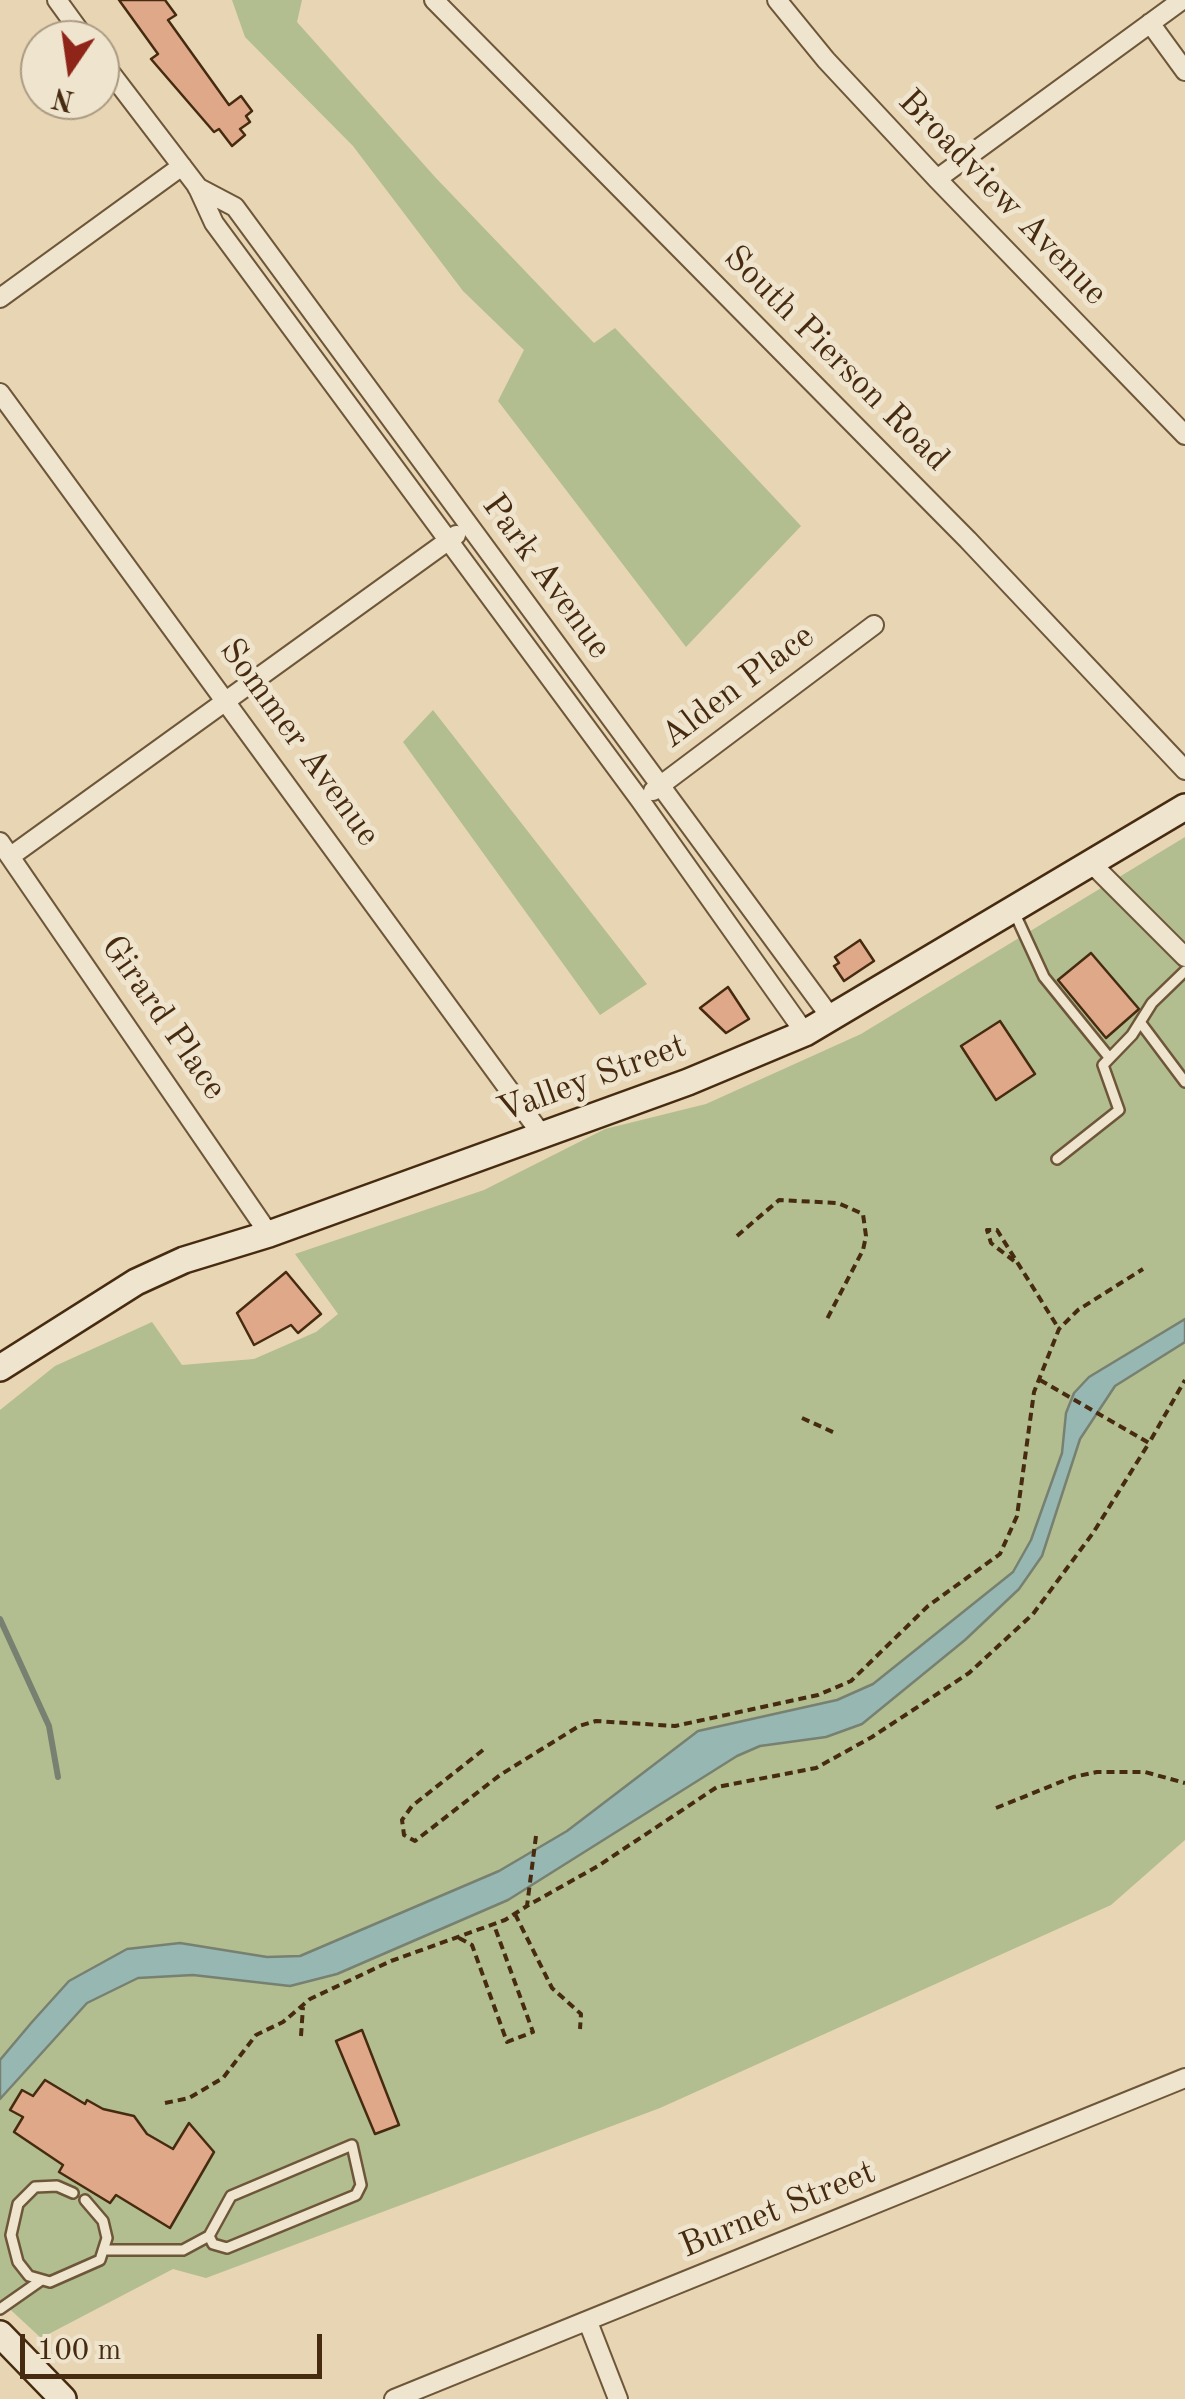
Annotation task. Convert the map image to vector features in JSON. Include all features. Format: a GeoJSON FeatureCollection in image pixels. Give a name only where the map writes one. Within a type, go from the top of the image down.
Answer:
{"type":"FeatureCollection","features":[{"type":"Feature","properties":{"kind":"main road","name":"Valley Street"},"geometry":{"type":"LineString","coordinates":[[0,1368],[136,1282],[184,1260],[268,1234],[688,1082],[805,1033],[1185,807]]}},
{"type":"Feature","properties":{"kind":"main road"},"geometry":{"type":"LineString","coordinates":[[0,2334],[64,2399]]}},
{"type":"Feature","properties":{"kind":"street","name":"South Pierson Road"},"geometry":{"type":"LineString","coordinates":[[434,0],[968,540],[1185,770]]}},
{"type":"Feature","properties":{"kind":"street"},"geometry":{"type":"LineString","coordinates":[[938,179],[1182,0]]}},
{"type":"Feature","properties":{"kind":"street","name":"Broadview Avenue"},"geometry":{"type":"LineString","coordinates":[[781,2],[938,179],[1185,435]]}},
{"type":"Feature","properties":{"kind":"street"},"geometry":{"type":"LineString","coordinates":[[1150,23],[1185,71]]}},
{"type":"Feature","properties":{"kind":"street","name":"Park Avenue"},"geometry":{"type":"LineString","coordinates":[[120,85],[197,186],[214,223],[640,800],[805,1033]]}},
{"type":"Feature","properties":{"kind":"street"},"geometry":{"type":"LineString","coordinates":[[0,298],[182,166]]}},
{"type":"Feature","properties":{"kind":"street","name":"Park Avenue"},"geometry":{"type":"LineString","coordinates":[[197,186],[235,207],[832,1019]]}},
{"type":"Feature","properties":{"kind":"street","name":"Sommer Avenue"},"geometry":{"type":"LineString","coordinates":[[0,393],[542,1134]]}},
{"type":"Feature","properties":{"kind":"street"},"geometry":{"type":"LineString","coordinates":[[5,849],[229,702],[468,526]]}},
{"type":"Feature","properties":{"kind":"street","name":"Alden Place"},"geometry":{"type":"LineString","coordinates":[[640,800],[874,625]]}},
{"type":"Feature","properties":{"kind":"street","name":"Girard Place"},"geometry":{"type":"LineString","coordinates":[[5,849],[268,1234]]}},
{"type":"Feature","properties":{"kind":"street"},"geometry":{"type":"LineString","coordinates":[[1092,864],[1185,958]]}},
{"type":"Feature","properties":{"kind":"street","name":"Burnet Street"},"geometry":{"type":"LineString","coordinates":[[394,2399],[1185,2078]]}},
{"type":"Feature","properties":{"kind":"street"},"geometry":{"type":"LineString","coordinates":[[588,2322],[618,2399]]}},
{"type":"Feature","properties":{"kind":"lane"},"geometry":{"type":"LineString","coordinates":[[1013,912],[1044,977],[1108,1056]]}},
{"type":"Feature","properties":{"kind":"lane"},"geometry":{"type":"LineString","coordinates":[[1057,1159],[1119,1110],[1118,1098],[1103,1074],[1108,1056],[1185,971]]}},
{"type":"Feature","properties":{"kind":"lane"},"geometry":{"type":"LineString","coordinates":[[1140,1022],[1185,1082]]}},
{"type":"Feature","properties":{"kind":"lane"},"geometry":{"type":"LineString","coordinates":[[0,2309],[40,2281],[66,2278],[88,2268],[106,2250],[183,2250],[208,2236],[231,2196],[352,2145],[361,2184],[356,2195],[226,2248],[213,2244],[208,2236]]}},
{"type":"Feature","properties":{"kind":"lane"},"geometry":{"type":"LineString","coordinates":[[40,2281],[18,2262],[10,2236],[12,2218],[34,2188],[57,2186],[73,2193]]}},
{"type":"Feature","properties":{"kind":"lane"},"geometry":{"type":"LineString","coordinates":[[85,2200],[103,2222],[106,2250]]}},
{"type":"Feature","properties":{"kind":"path"},"geometry":{"type":"LineString","coordinates":[[737,1236],[779,1200],[838,1204],[863,1214],[863,1250],[827,1320]]}},
{"type":"Feature","properties":{"kind":"path"},"geometry":{"type":"LineString","coordinates":[[1014,1261],[991,1243],[987,1230],[996,1230],[1059,1329]]}},
{"type":"Feature","properties":{"kind":"path"},"geometry":{"type":"LineString","coordinates":[[482,1750],[412,1806],[402,1820],[404,1836],[415,1840],[500,1775],[579,1726],[596,1721],[671,1726],[818,1695],[851,1681],[928,1606],[1000,1554],[1017,1516],[1028,1418],[1059,1329],[1078,1310],[1143,1269]]}},
{"type":"Feature","properties":{"kind":"path"},"geometry":{"type":"LineString","coordinates":[[1040,1380],[1149,1442]]}},
{"type":"Feature","properties":{"kind":"path"},"geometry":{"type":"LineString","coordinates":[[165,2104],[189,2098],[223,2078],[256,2035],[310,2000],[391,1961],[516,1914],[598,1866],[690,1801],[730,1784],[835,1761],[969,1673],[1033,1614],[1059,1582],[1185,1380]]}},
{"type":"Feature","properties":{"kind":"path"},"geometry":{"type":"LineString","coordinates":[[802,1418],[835,1434]]}},
{"type":"Feature","properties":{"kind":"path"},"geometry":{"type":"LineString","coordinates":[[996,1808],[1072,1777],[1097,1772],[1145,1772],[1185,1783]]}},
{"type":"Feature","properties":{"kind":"path"},"geometry":{"type":"LineString","coordinates":[[527,1906],[536,1836]]}},
{"type":"Feature","properties":{"kind":"path"},"geometry":{"type":"LineString","coordinates":[[516,1914],[552,1988],[581,2014],[580,2028]]}},
{"type":"Feature","properties":{"kind":"path"},"geometry":{"type":"LineString","coordinates":[[474,1932],[472,1945],[508,2042],[533,2032],[494,1925]]}},
{"type":"Feature","properties":{"kind":"path"},"geometry":{"type":"LineString","coordinates":[[459,1938],[472,1945]]}},
{"type":"Feature","properties":{"kind":"path"},"geometry":{"type":"LineString","coordinates":[[301,2036],[301,2009],[310,2000]]}},
{"type":"Feature","properties":{"kind":"path"},"geometry":{"type":"LineString","coordinates":[[287,2017],[307,2044]]}},
{"type":"Feature","properties":{"kind":"green space"},"geometry":{"type":"Polygon","coordinates":[[[232,0],[302,0],[297,22],[435,177],[594,343],[615,328],[801,526],[686,647],[498,401],[524,350],[463,291],[353,146],[245,37],[232,0]]]}},
{"type":"Feature","properties":{"kind":"green space"},"geometry":{"type":"Polygon","coordinates":[[[433,710],[647,984],[600,1015],[403,742],[433,710]]]}},
{"type":"Feature","properties":{"kind":"green space"},"geometry":{"type":"Polygon","coordinates":[[[1185,837],[1185,1840],[1111,1905],[660,2108],[206,2278],[173,2269],[41,2338],[0,2300],[0,1410],[55,1366],[152,1322],[182,1365],[254,1359],[316,1332],[338,1314],[295,1254],[484,1190],[605,1129],[706,1104],[861,1034],[1185,837]]]}},
{"type":"Feature","properties":{"kind":"water"},"geometry":{"type":"Polygon","coordinates":[[[1185,1319],[1185,1342],[1115,1386],[1080,1439],[1042,1556],[1019,1589],[965,1640],[862,1724],[826,1737],[760,1746],[737,1756],[508,1900],[337,1974],[290,1986],[193,1975],[138,1978],[87,2003],[0,2099],[0,2060],[32,2022],[69,1981],[127,1949],[180,1943],[267,1957],[300,1956],[499,1871],[567,1831],[698,1731],[837,1700],[873,1684],[1013,1572],[1031,1540],[1062,1453],[1066,1413],[1074,1393],[1089,1377],[1185,1319]]]}},
{"type":"Feature","properties":{"kind":"building"},"geometry":{"type":"Polygon","coordinates":[[[119,0],[165,0],[176,15],[168,20],[229,105],[241,96],[252,111],[246,116],[250,122],[240,129],[245,135],[232,146],[219,129],[214,132],[151,59],[158,54],[119,0]]]}},
{"type":"Feature","properties":{"kind":"building"},"geometry":{"type":"Polygon","coordinates":[[[860,940],[874,961],[844,981],[834,966],[839,963],[835,957],[860,940]]]}},
{"type":"Feature","properties":{"kind":"building"},"geometry":{"type":"Polygon","coordinates":[[[1091,953],[1139,1009],[1106,1038],[1058,980],[1091,953]]]}},
{"type":"Feature","properties":{"kind":"building"},"geometry":{"type":"Polygon","coordinates":[[[728,987],[749,1019],[726,1033],[700,1008],[728,987]]]}},
{"type":"Feature","properties":{"kind":"building"},"geometry":{"type":"Polygon","coordinates":[[[1000,1021],[1035,1074],[996,1100],[961,1046],[1000,1021]]]}},
{"type":"Feature","properties":{"kind":"building"},"geometry":{"type":"Polygon","coordinates":[[[286,1272],[321,1314],[298,1333],[291,1325],[254,1345],[237,1313],[286,1272]]]}},
{"type":"Feature","properties":{"kind":"building"},"geometry":{"type":"Polygon","coordinates":[[[362,2030],[399,2125],[375,2134],[336,2041],[362,2030]]]}},
{"type":"Feature","properties":{"kind":"building"},"geometry":{"type":"Polygon","coordinates":[[[45,2080],[85,2104],[87,2100],[103,2109],[134,2116],[147,2134],[173,2149],[189,2123],[214,2152],[170,2228],[116,2195],[110,2203],[59,2172],[63,2165],[14,2132],[23,2117],[10,2110],[22,2090],[33,2096],[45,2080]]]}},
{"type":"Feature","properties":{"kind":"waterway"},"geometry":{"type":"LineString","coordinates":[[0,1619],[49,1726],[58,1777]]}}]}
